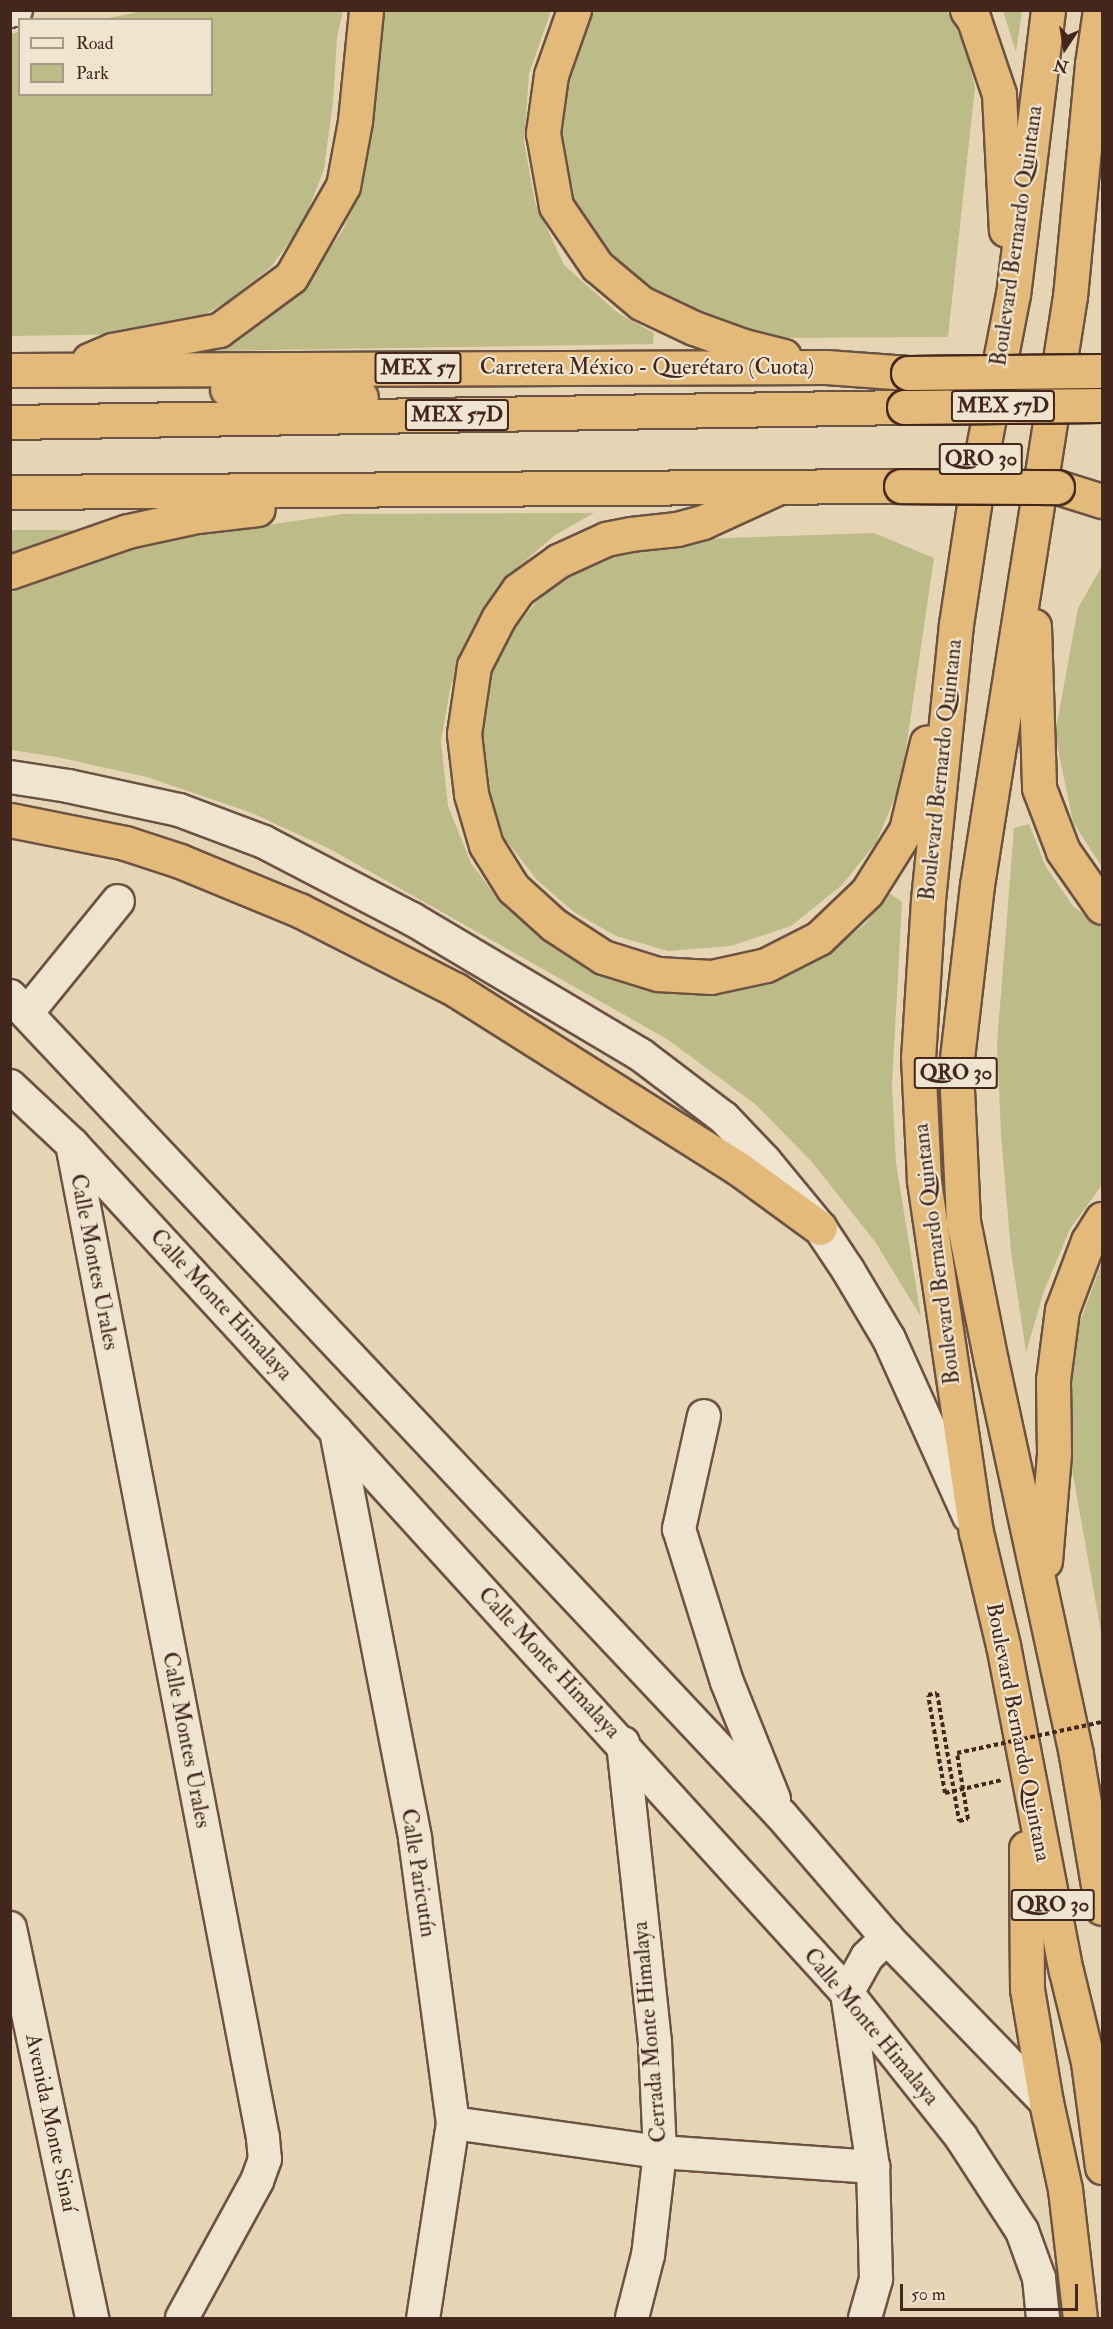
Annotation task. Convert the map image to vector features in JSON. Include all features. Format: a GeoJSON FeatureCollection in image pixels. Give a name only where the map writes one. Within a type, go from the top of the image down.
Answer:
{"type":"FeatureCollection","features":[{"type":"Feature","properties":{"kind":"highway"},"geometry":{"type":"LineString","coordinates":[[67,369],[112,350],[219,330],[291,277],[343,186],[355,121],[366,10]]}},
{"type":"Feature","properties":{"kind":"highway"},"geometry":{"type":"LineString","coordinates":[[574,10],[551,75],[543,133],[556,206],[597,266],[640,303],[694,328],[744,346],[826,367]]}},
{"type":"Feature","properties":{"kind":"highway"},"geometry":{"type":"LineString","coordinates":[[967,10],[974,20],[999,94],[1004,212],[1012,294]]}},
{"type":"Feature","properties":{"kind":"highway","name":"Boulevard Bernardo Quintana"},"geometry":{"type":"LineString","coordinates":[[1048,10],[1012,294],[981,459],[956,624],[928,900],[918,1057],[924,1181],[976,1532],[1003,1645],[1066,1971],[1088,2062],[1102,2168]]}},
{"type":"Feature","properties":{"kind":"highway","name":"Boulevard Bernardo Quintana"},"geometry":{"type":"LineString","coordinates":[[1100,10],[1092,64],[1070,296],[1032,550],[977,885],[956,1066],[963,1221],[1078,1770],[1102,1908]]}},
{"type":"Feature","properties":{"kind":"highway"},"geometry":{"type":"LineString","coordinates":[[1070,296],[1102,149]]}},
{"type":"Feature","properties":{"kind":"highway","name":"Carretera México - Querétaro (Cuota)"},"geometry":{"type":"LineString","coordinates":[[10,370],[826,367],[908,373],[1102,371]]}},
{"type":"Feature","properties":{"kind":"highway"},"geometry":{"type":"LineString","coordinates":[[67,369],[154,385],[438,401],[486,415]]}},
{"type":"Feature","properties":{"kind":"highway","name":"Carretera México - Querétaro (Cuota)"},"geometry":{"type":"LineString","coordinates":[[10,422],[1102,405]]}},
{"type":"Feature","properties":{"kind":"highway"},"geometry":{"type":"LineString","coordinates":[[10,492],[1102,485]]}},
{"type":"Feature","properties":{"kind":"highway"},"geometry":{"type":"LineString","coordinates":[[1057,487],[1102,501]]}},
{"type":"Feature","properties":{"kind":"highway"},"geometry":{"type":"LineString","coordinates":[[777,488],[703,522],[677,529],[614,537],[579,550],[558,561],[518,590],[498,619],[474,666],[464,734],[471,795],[486,845],[513,888],[554,925],[603,957],[658,974],[711,977],[766,965],[819,938],[867,892],[906,830],[956,624]]}},
{"type":"Feature","properties":{"kind":"highway"},"geometry":{"type":"LineString","coordinates":[[10,572],[128,531],[197,516],[337,502],[442,502],[516,490]]}},
{"type":"Feature","properties":{"kind":"highway"},"geometry":{"type":"LineString","coordinates":[[10,498],[74,492]]}},
{"type":"Feature","properties":{"kind":"highway"},"geometry":{"type":"LineString","coordinates":[[1032,550],[1039,788],[1063,851],[1102,907]]}},
{"type":"Feature","properties":{"kind":"highway"},"geometry":{"type":"LineString","coordinates":[[10,820],[125,843],[239,883],[310,915],[456,990],[740,1169],[820,1228]]}},
{"type":"Feature","properties":{"kind":"highway"},"geometry":{"type":"LineString","coordinates":[[1042,1593],[1054,1453],[1053,1380],[1062,1310],[1088,1241],[1102,1219]]}},
{"type":"Feature","properties":{"kind":"highway"},"geometry":{"type":"LineString","coordinates":[[1078,1770],[1102,1834]]}},
{"type":"Feature","properties":{"kind":"highway"},"geometry":{"type":"LineString","coordinates":[[1027,1775],[1027,1989],[1046,2102],[1065,2189],[1080,2319]]}},
{"type":"Feature","properties":{"kind":"street"},"geometry":{"type":"LineString","coordinates":[[10,11],[16,10]]}},
{"type":"Feature","properties":{"kind":"street"},"geometry":{"type":"LineString","coordinates":[[10,777],[68,786],[179,810],[264,842],[412,919],[641,1055],[724,1118],[764,1160],[820,1228],[889,1339],[976,1532]]}},
{"type":"Feature","properties":{"kind":"street"},"geometry":{"type":"LineString","coordinates":[[118,901],[19,1004],[782,1816],[887,1938],[1046,2102]]}},
{"type":"Feature","properties":{"kind":"street","name":"Calle Monte Himalaya"},"geometry":{"type":"LineString","coordinates":[[10,1086],[72,1144],[623,1743],[847,1993],[961,2137],[1022,2231],[1039,2278],[1043,2319]]}},
{"type":"Feature","properties":{"kind":"street","name":"Calle Montes Urales"},"geometry":{"type":"LineString","coordinates":[[72,1144],[263,2138],[265,2159],[257,2181],[182,2319]]}},
{"type":"Feature","properties":{"kind":"street"},"geometry":{"type":"LineString","coordinates":[[704,1416],[679,1529],[727,1682],[782,1816]]}},
{"type":"Feature","properties":{"kind":"street","name":"Calle Paricutín"},"geometry":{"type":"LineString","coordinates":[[336,1431],[415,1839],[453,2123],[423,2319]]}},
{"type":"Feature","properties":{"kind":"street","name":"Cerrada Monte Himalaya"},"geometry":{"type":"LineString","coordinates":[[623,1743],[655,2043],[660,2152],[648,2255],[632,2319]]}},
{"type":"Feature","properties":{"kind":"street","name":"Avenida Monte Sinaí"},"geometry":{"type":"LineString","coordinates":[[10,1928],[92,2319]]}},
{"type":"Feature","properties":{"kind":"street"},"geometry":{"type":"LineString","coordinates":[[865,2319],[876,2279],[873,2167],[847,1993],[867,1957],[887,1938]]}},
{"type":"Feature","properties":{"kind":"street"},"geometry":{"type":"LineString","coordinates":[[453,2123],[660,2152],[873,2167]]}},
{"type":"Feature","properties":{"kind":"path"},"geometry":{"type":"LineString","coordinates":[[1027,1775],[945,1793],[928,1695],[938,1693],[959,1821],[968,1819],[957,1753],[1102,1722]]}},
{"type":"Feature","properties":{"kind":"green space"},"geometry":{"type":"Polygon","coordinates":[[[149,10],[343,11],[337,38],[333,102],[324,169],[304,222],[271,267],[228,301],[191,323],[135,334],[11,336],[10,34],[18,32],[18,96],[213,96],[213,18],[108,18],[149,10]]]}},
{"type":"Feature","properties":{"kind":"green space"},"geometry":{"type":"Polygon","coordinates":[[[381,11],[551,11],[529,74],[524,142],[535,202],[564,265],[618,313],[654,333],[653,344],[211,351],[257,325],[305,283],[343,230],[364,168],[381,11]]]}},
{"type":"Feature","properties":{"kind":"green space"},"geometry":{"type":"Polygon","coordinates":[[[592,11],[947,11],[965,46],[975,87],[948,337],[756,338],[632,287],[570,202],[553,145],[570,47],[592,11]]]}},
{"type":"Feature","properties":{"kind":"green space"},"geometry":{"type":"Polygon","coordinates":[[[1003,11],[1022,11],[1016,52],[1003,11]]]}},
{"type":"Feature","properties":{"kind":"green space"},"geometry":{"type":"Polygon","coordinates":[[[594,513],[555,535],[517,568],[490,603],[467,645],[450,689],[441,741],[448,806],[471,863],[498,899],[546,941],[602,974],[715,991],[776,979],[829,952],[864,925],[889,893],[902,902],[892,1084],[896,1163],[921,1317],[876,1243],[812,1162],[755,1104],[667,1039],[330,849],[252,813],[147,777],[57,757],[11,750],[10,593],[61,572],[153,542],[342,514],[594,513]]]}},
{"type":"Feature","properties":{"kind":"green space"},"geometry":{"type":"Polygon","coordinates":[[[11,530],[97,530],[11,567],[11,530]]]}},
{"type":"Feature","properties":{"kind":"green space"},"geometry":{"type":"Polygon","coordinates":[[[874,533],[934,558],[901,783],[876,843],[842,885],[791,926],[731,946],[668,951],[616,936],[574,912],[537,880],[505,839],[486,786],[479,736],[486,684],[508,637],[541,596],[583,564],[640,541],[874,533]]]}},
{"type":"Feature","properties":{"kind":"green space"},"geometry":{"type":"Polygon","coordinates":[[[1102,566],[1102,867],[1073,822],[1055,734],[1078,608],[1102,566]]]}},
{"type":"Feature","properties":{"kind":"green space"},"geometry":{"type":"Polygon","coordinates":[[[1029,824],[1046,867],[1073,906],[1102,927],[1102,1185],[1070,1229],[1044,1291],[1026,1352],[1011,1252],[1001,1134],[997,1044],[1014,828],[1029,824]]]}},
{"type":"Feature","properties":{"kind":"green space"},"geometry":{"type":"Polygon","coordinates":[[[1102,1262],[1102,1638],[1066,1435],[1076,1333],[1102,1262]]]}}]}
